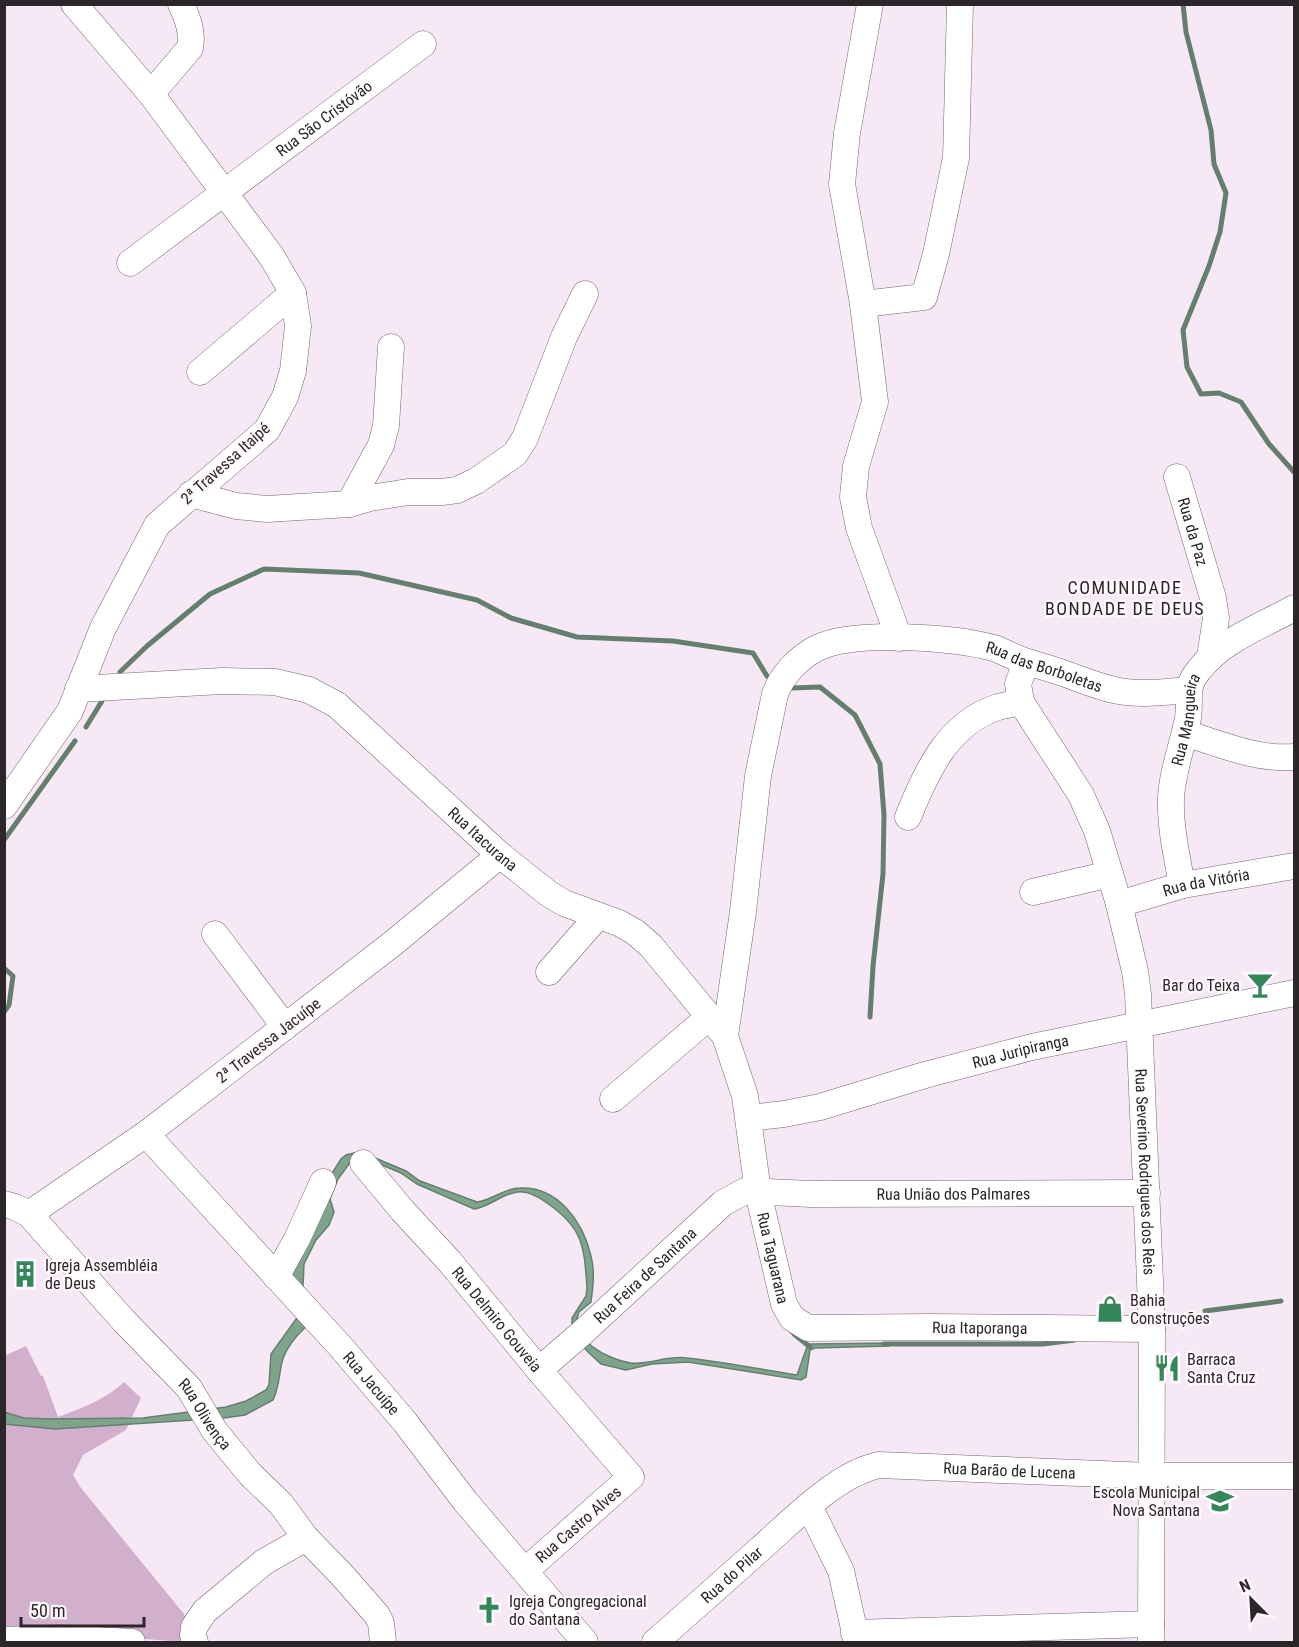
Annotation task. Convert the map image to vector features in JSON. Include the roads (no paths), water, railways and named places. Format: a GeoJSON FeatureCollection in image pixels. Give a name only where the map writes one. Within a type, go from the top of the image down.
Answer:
{"type":"FeatureCollection","features":[{"type":"Feature","properties":{"kind":"street","name":"2ª Travessa Itaipé"},"geometry":{"type":"LineString","coordinates":[[4,806],[69,711],[104,628],[157,525],[267,430],[277,413],[293,371],[297,344],[298,326],[293,292],[272,257],[151,94],[74,4]]}},
{"type":"Feature","properties":{"kind":"street"},"geometry":{"type":"LineString","coordinates":[[151,94],[190,48],[192,39],[190,28],[181,4]]}},
{"type":"Feature","properties":{"kind":"street"},"geometry":{"type":"LineString","coordinates":[[870,4],[847,133],[842,184],[863,304],[876,402],[856,466],[853,497],[859,528],[899,638]]}},
{"type":"Feature","properties":{"kind":"street"},"geometry":{"type":"LineString","coordinates":[[863,304],[924,297],[936,254],[956,158],[960,4]]}},
{"type":"Feature","properties":{"kind":"street","name":"Rua São Cristóvão"},"geometry":{"type":"LineString","coordinates":[[130,263],[423,44]]}},
{"type":"Feature","properties":{"kind":"street"},"geometry":{"type":"LineString","coordinates":[[200,372],[293,292]]}},
{"type":"Feature","properties":{"kind":"street"},"geometry":{"type":"LineString","coordinates":[[191,494],[236,506],[267,509],[349,504],[408,492],[457,490],[476,481],[515,454],[525,438],[564,337],[585,294]]}},
{"type":"Feature","properties":{"kind":"street"},"geometry":{"type":"LineString","coordinates":[[349,504],[381,445],[386,426],[391,347]]}},
{"type":"Feature","properties":{"kind":"street","name":"Rua da Paz"},"geometry":{"type":"LineString","coordinates":[[1178,477],[1213,598],[1215,618],[1210,657]]}},
{"type":"Feature","properties":{"kind":"street","name":"Rua Mangueira"},"geometry":{"type":"LineString","coordinates":[[1182,885],[1175,847],[1171,799],[1188,714],[1188,690],[1197,672],[1210,657],[1229,644],[1294,609]]}},
{"type":"Feature","properties":{"kind":"street","name":"Rua das Borboletas"},"geometry":{"type":"LineString","coordinates":[[717,1027],[743,912],[759,776],[779,683],[787,672],[818,648],[859,639],[950,639],[996,649],[1096,686],[1122,692],[1155,693],[1188,690]]}},
{"type":"Feature","properties":{"kind":"street"},"geometry":{"type":"LineString","coordinates":[[908,817],[927,775],[942,749],[957,731],[976,717],[997,707],[1021,702],[1018,684],[1026,662]]}},
{"type":"Feature","properties":{"kind":"street","name":"Rua Itacurana"},"geometry":{"type":"LineString","coordinates":[[78,689],[222,681],[275,682],[309,690],[337,705],[500,855],[549,894],[564,903],[619,923],[635,932],[651,946],[717,1027],[740,1078],[749,1118],[757,1184]]}},
{"type":"Feature","properties":{"kind":"street","name":"Rua Severino Rodrigues dos Reis"},"geometry":{"type":"LineString","coordinates":[[1021,702],[1081,795],[1097,831],[1119,904],[1135,971],[1152,1329],[1151,1633]]}},
{"type":"Feature","properties":{"kind":"street"},"geometry":{"type":"LineString","coordinates":[[1185,733],[1246,752],[1266,756],[1294,757]]}},
{"type":"Feature","properties":{"kind":"street","name":"2ª Travessa Jacuípe"},"geometry":{"type":"LineString","coordinates":[[29,1214],[146,1134],[392,944],[500,855]]}},
{"type":"Feature","properties":{"kind":"street","name":"Rua da Vitória"},"geometry":{"type":"LineString","coordinates":[[1119,904],[1182,885],[1294,866]]}},
{"type":"Feature","properties":{"kind":"street"},"geometry":{"type":"LineString","coordinates":[[1033,892],[1110,874]]}},
{"type":"Feature","properties":{"kind":"street"},"geometry":{"type":"LineString","coordinates":[[549,972],[598,916]]}},
{"type":"Feature","properties":{"kind":"street"},"geometry":{"type":"LineString","coordinates":[[215,934],[285,1027]]}},
{"type":"Feature","properties":{"kind":"street","name":"Rua Juripiranga"},"geometry":{"type":"LineString","coordinates":[[749,1118],[820,1107],[925,1075],[1032,1047],[1294,993]]}},
{"type":"Feature","properties":{"kind":"street"},"geometry":{"type":"LineString","coordinates":[[613,1099],[717,1027]]}},
{"type":"Feature","properties":{"kind":"street","name":"Rua Jacuípe"},"geometry":{"type":"LineString","coordinates":[[146,1134],[405,1422],[465,1501],[585,1642]]}},
{"type":"Feature","properties":{"kind":"street","name":"Rua Delmiro Gouveia"},"geometry":{"type":"LineString","coordinates":[[363,1162],[631,1477]]}},
{"type":"Feature","properties":{"kind":"street"},"geometry":{"type":"LineString","coordinates":[[276,1277],[307,1220],[323,1182]]}},
{"type":"Feature","properties":{"kind":"street","name":"Rua União dos Palmares"},"geometry":{"type":"LineString","coordinates":[[757,1184],[811,1194],[1147,1192]]}},
{"type":"Feature","properties":{"kind":"street","name":"Rua Taguarana"},"geometry":{"type":"LineString","coordinates":[[757,1184],[784,1304],[792,1318],[808,1328]]}},
{"type":"Feature","properties":{"kind":"street","name":"Rua Feira de Santana"},"geometry":{"type":"LineString","coordinates":[[539,1370],[723,1203],[757,1184]]}},
{"type":"Feature","properties":{"kind":"street","name":"Rua Olivença"},"geometry":{"type":"LineString","coordinates":[[4,1204],[29,1214],[124,1321],[189,1388],[206,1416],[250,1474],[281,1504],[306,1538],[377,1616],[381,1623],[383,1642]]}},
{"type":"Feature","properties":{"kind":"street","name":"Rua Itaporanga"},"geometry":{"type":"LineString","coordinates":[[808,1328],[1152,1329]]}},
{"type":"Feature","properties":{"kind":"street","name":"Rua Barão de Lucena"},"geometry":{"type":"LineString","coordinates":[[809,1506],[851,1474],[879,1465],[1151,1476],[1294,1476]]}},
{"type":"Feature","properties":{"kind":"street","name":"Rua Castro Alves"},"geometry":{"type":"LineString","coordinates":[[525,1571],[631,1477]]}},
{"type":"Feature","properties":{"kind":"street"},"geometry":{"type":"LineString","coordinates":[[809,1506],[841,1571],[856,1638],[1151,1633]]}},
{"type":"Feature","properties":{"kind":"street","name":"Rua do Pilar"},"geometry":{"type":"LineString","coordinates":[[655,1642],[809,1506]]}},
{"type":"Feature","properties":{"kind":"street"},"geometry":{"type":"LineString","coordinates":[[195,1642],[194,1627],[205,1611],[264,1562],[306,1538]]}},
{"type":"Feature","properties":{"kind":"street"},"geometry":{"type":"LineString","coordinates":[[4,1640],[61,1638],[132,1642]]}},
{"type":"Feature","properties":{"kind":"waterway"},"geometry":{"type":"LineString","coordinates":[[1183,4],[1186,32],[1211,130],[1214,164],[1226,193],[1220,232],[1183,330],[1187,367],[1201,394],[1219,393],[1241,402],[1269,444],[1294,472]]}},
{"type":"Feature","properties":{"kind":"waterway"},"geometry":{"type":"LineString","coordinates":[[120,672],[147,646],[210,594],[264,569],[359,573],[477,600],[511,618],[577,637],[673,641],[753,653],[767,676]]}},
{"type":"Feature","properties":{"kind":"waterway"},"geometry":{"type":"LineString","coordinates":[[792,688],[820,687],[855,715],[880,764],[884,815],[883,874],[870,1017]]}},
{"type":"Feature","properties":{"kind":"waterway"},"geometry":{"type":"LineString","coordinates":[[86,727],[102,701]]}},
{"type":"Feature","properties":{"kind":"waterway"},"geometry":{"type":"LineString","coordinates":[[4,840],[75,741]]}},
{"type":"Feature","properties":{"kind":"waterway"},"geometry":{"type":"LineString","coordinates":[[4,968],[13,976],[9,1005],[4,1012]]}},
{"type":"Feature","properties":{"kind":"waterway"},"geometry":{"type":"LineString","coordinates":[[1205,1311],[1281,1301]]}},
{"type":"Feature","properties":{"kind":"waterway"},"geometry":{"type":"LineString","coordinates":[[789,1328],[810,1347]]}},
{"type":"Feature","properties":{"kind":"waterway"},"geometry":{"type":"LineString","coordinates":[[884,1344],[1043,1344],[1075,1340]]}},
{"type":"Feature","properties":{"kind":"place","name":"Bar do Teixa"},"geometry":{"type":"Point","coordinates":[1260,985]}},
{"type":"Feature","properties":{"kind":"place","name":"Igreja Assembléia de Deus"},"geometry":{"type":"Point","coordinates":[25,1274]}},
{"type":"Feature","properties":{"kind":"place","name":"Bahia Construções"},"geometry":{"type":"Point","coordinates":[1110,1309]}},
{"type":"Feature","properties":{"kind":"place","name":"Barraca Santa Cruz"},"geometry":{"type":"Point","coordinates":[1167,1368]}},
{"type":"Feature","properties":{"kind":"place","name":"Escola Municipal Nova Santana"},"geometry":{"type":"Point","coordinates":[1220,1501]}},
{"type":"Feature","properties":{"kind":"place","name":"Igreja Congregacional do Santana"},"geometry":{"type":"Point","coordinates":[489,1610]}},
{"type":"Feature","properties":{"kind":"district","name":"COMUNIDADE BONDADE DE DEUS"},"geometry":{"type":"Point","coordinates":[1125,598]}}]}
